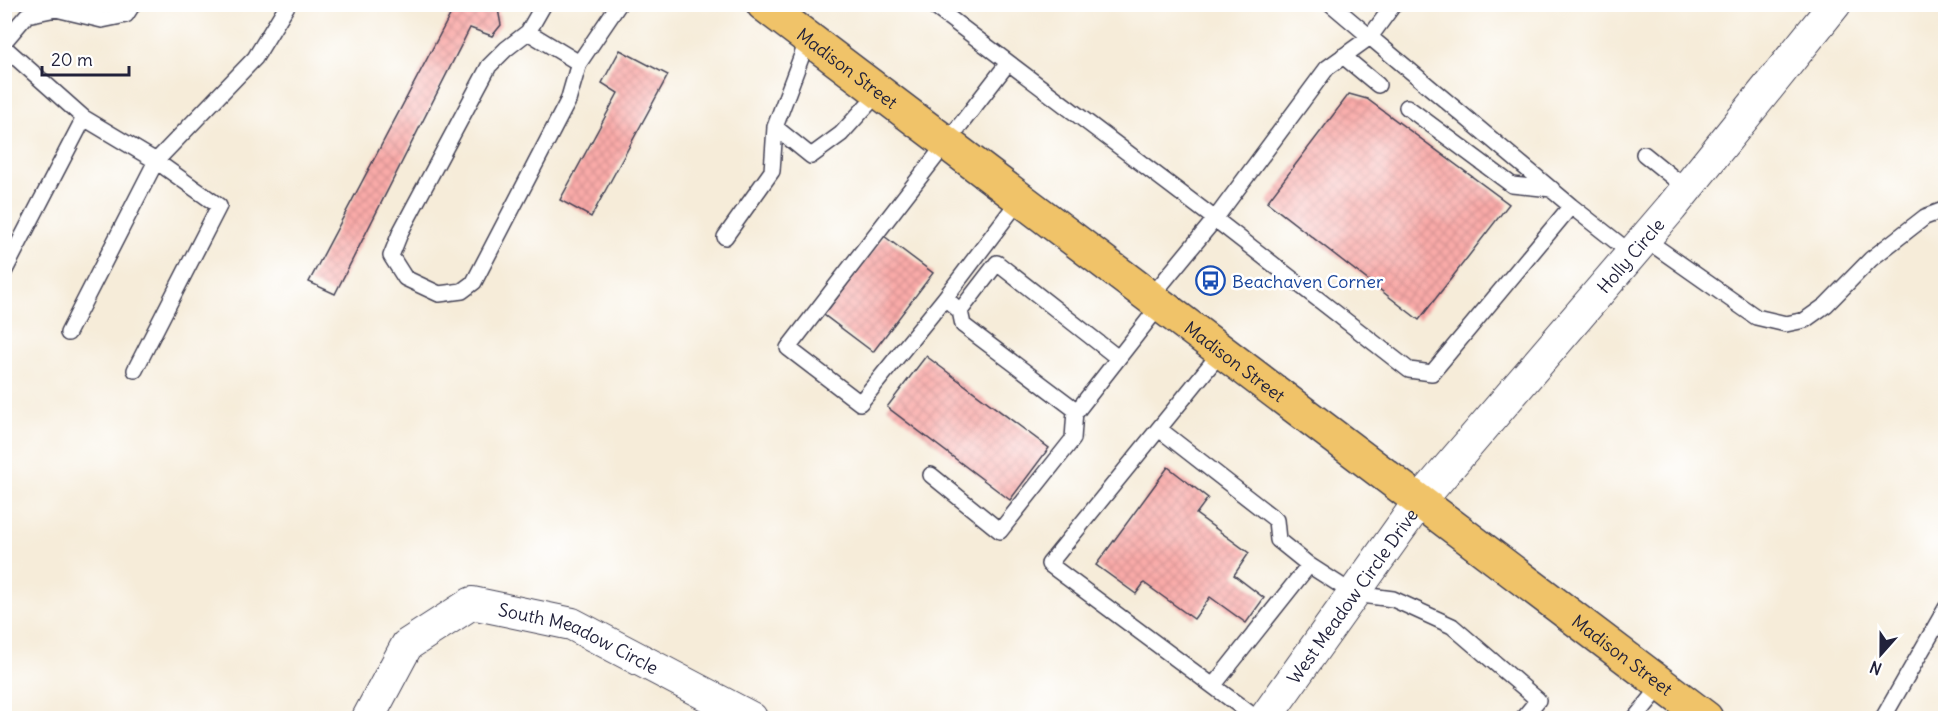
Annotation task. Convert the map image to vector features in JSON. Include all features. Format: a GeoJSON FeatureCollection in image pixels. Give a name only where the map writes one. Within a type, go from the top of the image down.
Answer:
{"type":"FeatureCollection","features":[{"type":"Feature","properties":{"kind":"main road","name":"Madison Street"},"geometry":{"type":"LineString","coordinates":[[763,4],[1706,718]]}},
{"type":"Feature","properties":{"kind":"street","name":"Holly Circle"},"geometry":{"type":"LineString","coordinates":[[1419,502],[1687,189],[1835,4]]}},
{"type":"Feature","properties":{"kind":"street","name":"West Meadow Circle Drive"},"geometry":{"type":"LineString","coordinates":[[1270,715],[1419,502]]}},
{"type":"Feature","properties":{"kind":"street","name":"South Meadow Circle"},"geometry":{"type":"LineString","coordinates":[[368,718],[407,645],[472,603],[572,624],[751,718]]}},
{"type":"Feature","properties":{"kind":"lane"},"geometry":{"type":"LineString","coordinates":[[4,42],[27,15],[56,9],[102,20],[126,15],[133,4]]}},
{"type":"Feature","properties":{"kind":"lane"},"geometry":{"type":"LineString","coordinates":[[68,333],[156,161],[255,58],[288,4]]}},
{"type":"Feature","properties":{"kind":"lane"},"geometry":{"type":"LineString","coordinates":[[544,4],[528,32],[489,66],[401,231],[391,256],[405,278],[439,294],[462,291],[474,282],[568,102],[579,63],[619,4]]}},
{"type":"Feature","properties":{"kind":"lane"},"geometry":{"type":"LineString","coordinates":[[932,4],[1409,370],[1432,373],[1570,206]]}},
{"type":"Feature","properties":{"kind":"lane"},"geometry":{"type":"LineString","coordinates":[[1331,4],[1570,206],[1756,317],[1786,324],[1805,320],[1826,305],[1871,259],[1925,217],[1946,209]]}},
{"type":"Feature","properties":{"kind":"lane"},"geometry":{"type":"LineString","coordinates":[[1075,410],[1077,411],[1118,358],[1155,302],[1327,68],[1370,37],[1394,4]]}},
{"type":"Feature","properties":{"kind":"lane"},"geometry":{"type":"LineString","coordinates":[[528,32],[579,63]]}},
{"type":"Feature","properties":{"kind":"lane"},"geometry":{"type":"LineString","coordinates":[[725,237],[771,171],[775,127],[808,39]]}},
{"type":"Feature","properties":{"kind":"lane"},"geometry":{"type":"LineString","coordinates":[[4,47],[84,118],[156,161],[219,206],[135,370]]}},
{"type":"Feature","properties":{"kind":"lane"},"geometry":{"type":"LineString","coordinates":[[1343,56],[1378,85]]}},
{"type":"Feature","properties":{"kind":"lane"},"geometry":{"type":"LineString","coordinates":[[1008,63],[788,348],[860,403],[1020,199]]}},
{"type":"Feature","properties":{"kind":"lane"},"geometry":{"type":"LineString","coordinates":[[775,127],[811,156],[841,134],[879,92]]}},
{"type":"Feature","properties":{"kind":"lane"},"geometry":{"type":"LineString","coordinates":[[1407,107],[1512,185],[1552,189]]}},
{"type":"Feature","properties":{"kind":"lane"},"geometry":{"type":"LineString","coordinates":[[4,272],[84,118]]}},
{"type":"Feature","properties":{"kind":"lane"},"geometry":{"type":"LineString","coordinates":[[1644,154],[1687,189]]}},
{"type":"Feature","properties":{"kind":"lane"},"geometry":{"type":"LineString","coordinates":[[960,311],[997,263],[1118,358]]}},
{"type":"Feature","properties":{"kind":"lane"},"geometry":{"type":"LineString","coordinates":[[945,297],[960,311],[963,325],[1075,410]]}},
{"type":"Feature","properties":{"kind":"lane"},"geometry":{"type":"LineString","coordinates":[[1221,352],[1049,564],[1213,686],[1270,715]]}},
{"type":"Feature","properties":{"kind":"lane"},"geometry":{"type":"LineString","coordinates":[[931,475],[1000,531],[1074,439],[1075,410]]}},
{"type":"Feature","properties":{"kind":"lane"},"geometry":{"type":"LineString","coordinates":[[1159,429],[1276,520],[1278,540],[1308,565],[1354,594],[1394,599],[1452,627],[1538,700],[1523,718]]}},
{"type":"Feature","properties":{"kind":"lane"},"geometry":{"type":"LineString","coordinates":[[1213,686],[1308,565]]}},
{"type":"Feature","properties":{"kind":"lane"},"geometry":{"type":"LineString","coordinates":[[1882,718],[1946,608]]}},
{"type":"Feature","properties":{"kind":"lane"},"geometry":{"type":"LineString","coordinates":[[1635,718],[1662,685]]}},
{"type":"Feature","properties":{"kind":"building"},"geometry":{"type":"Polygon","coordinates":[[[456,4],[491,4],[498,9],[501,25],[492,36],[470,28],[335,294],[309,282],[456,4]]]}},
{"type":"Feature","properties":{"kind":"building"},"geometry":{"type":"Polygon","coordinates":[[[620,50],[668,75],[591,217],[560,200],[618,93],[602,83],[620,50]]]}},
{"type":"Feature","properties":{"kind":"building"},"geometry":{"type":"Polygon","coordinates":[[[1349,94],[1367,99],[1509,204],[1419,320],[1267,202],[1349,94]]]}},
{"type":"Feature","properties":{"kind":"building"},"geometry":{"type":"Polygon","coordinates":[[[884,236],[933,273],[873,352],[824,315],[884,236]]]}},
{"type":"Feature","properties":{"kind":"building"},"geometry":{"type":"Polygon","coordinates":[[[926,356],[1049,448],[1010,500],[887,407],[926,356]]]}},
{"type":"Feature","properties":{"kind":"building"},"geometry":{"type":"Polygon","coordinates":[[[1168,467],[1208,498],[1196,514],[1249,553],[1234,575],[1264,598],[1246,623],[1210,597],[1194,619],[1144,583],[1136,594],[1096,565],[1168,467]]]}},
{"type":"Feature","properties":{"kind":"place","name":"Beachaven Corner"},"geometry":{"type":"Point","coordinates":[1211,281]}}]}
